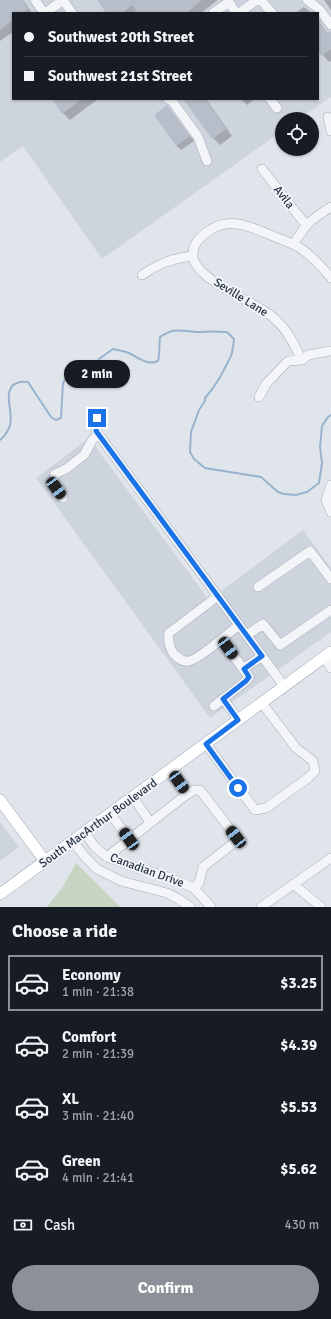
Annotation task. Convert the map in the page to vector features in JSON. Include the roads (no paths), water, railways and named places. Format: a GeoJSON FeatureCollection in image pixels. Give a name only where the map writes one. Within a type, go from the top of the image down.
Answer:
{"type":"FeatureCollection","features":[{"type":"Feature","properties":{"kind":"main road","name":"South MacArthur Boulevard"},"geometry":{"type":"LineString","coordinates":[[0,894],[327,655]]}},
{"type":"Feature","properties":{"kind":"main road"},"geometry":{"type":"LineString","coordinates":[[0,800],[45,861]]}},
{"type":"Feature","properties":{"kind":"street"},"geometry":{"type":"LineString","coordinates":[[35,0],[44,12]]}},
{"type":"Feature","properties":{"kind":"street"},"geometry":{"type":"LineString","coordinates":[[46,12],[63,0],[71,12]]}},
{"type":"Feature","properties":{"kind":"street"},"geometry":{"type":"LineString","coordinates":[[261,0],[271,12]]}},
{"type":"Feature","properties":{"kind":"street"},"geometry":{"type":"LineString","coordinates":[[307,0],[319,9],[331,25]]}},
{"type":"Feature","properties":{"kind":"street"},"geometry":{"type":"LineString","coordinates":[[214,12],[230,1],[236,12]]}},
{"type":"Feature","properties":{"kind":"street"},"geometry":{"type":"LineString","coordinates":[[238,12],[253,1]]}},
{"type":"Feature","properties":{"kind":"street"},"geometry":{"type":"LineString","coordinates":[[170,100],[198,136],[207,161]]}},
{"type":"Feature","properties":{"kind":"street"},"geometry":{"type":"LineString","coordinates":[[271,100],[277,108]]}},
{"type":"Feature","properties":{"kind":"street"},"geometry":{"type":"LineString","coordinates":[[328,116],[331,131]]}},
{"type":"Feature","properties":{"kind":"street","name":"Avila"},"geometry":{"type":"LineString","coordinates":[[262,169],[306,225]]}},
{"type":"Feature","properties":{"kind":"street"},"geometry":{"type":"LineString","coordinates":[[294,244],[311,220],[331,207]]}},
{"type":"Feature","properties":{"kind":"street"},"geometry":{"type":"LineString","coordinates":[[142,275],[157,265],[176,258],[192,256],[193,249],[204,234],[217,226],[240,223],[294,244],[314,259],[331,278]]}},
{"type":"Feature","properties":{"kind":"street","name":"Seville Lane"},"geometry":{"type":"LineString","coordinates":[[192,256],[196,264],[214,282],[236,296],[261,308],[278,321],[286,330],[302,360]]}},
{"type":"Feature","properties":{"kind":"street"},"geometry":{"type":"LineString","coordinates":[[259,397],[266,384],[288,361],[302,360],[308,355],[331,351]]}},
{"type":"Feature","properties":{"kind":"street"},"geometry":{"type":"LineString","coordinates":[[97,418],[96,431],[284,686]]}},
{"type":"Feature","properties":{"kind":"street"},"geometry":{"type":"LineString","coordinates":[[63,498],[54,484],[55,474],[66,469],[84,455],[93,439],[99,435]]}},
{"type":"Feature","properties":{"kind":"street"},"geometry":{"type":"LineString","coordinates":[[331,485],[326,500],[331,512]]}},
{"type":"Feature","properties":{"kind":"street"},"geometry":{"type":"LineString","coordinates":[[258,587],[310,551],[331,578]]}},
{"type":"Feature","properties":{"kind":"street"},"geometry":{"type":"LineString","coordinates":[[218,596],[169,633],[168,639],[173,652],[182,660],[193,660],[239,625]]}},
{"type":"Feature","properties":{"kind":"street"},"geometry":{"type":"LineString","coordinates":[[247,635],[264,624],[280,645],[331,610]]}},
{"type":"Feature","properties":{"kind":"street"},"geometry":{"type":"LineString","coordinates":[[214,706],[249,677],[228,648]]}},
{"type":"Feature","properties":{"kind":"street"},"geometry":{"type":"LineString","coordinates":[[327,655],[331,668]]}},
{"type":"Feature","properties":{"kind":"street"},"geometry":{"type":"LineString","coordinates":[[244,669],[262,656]]}},
{"type":"Feature","properties":{"kind":"street"},"geometry":{"type":"LineString","coordinates":[[223,699],[238,720]]}},
{"type":"Feature","properties":{"kind":"street"},"geometry":{"type":"LineString","coordinates":[[206,744],[254,810],[266,808],[308,778],[315,771],[312,761],[296,748],[262,703]]}},
{"type":"Feature","properties":{"kind":"street"},"geometry":{"type":"LineString","coordinates":[[170,770],[187,794]]}},
{"type":"Feature","properties":{"kind":"street"},"geometry":{"type":"LineString","coordinates":[[107,856],[187,794],[194,790],[200,790],[236,837],[235,842],[203,867],[199,883],[194,888]]}},
{"type":"Feature","properties":{"kind":"street"},"geometry":{"type":"LineString","coordinates":[[132,797],[150,822]]}},
{"type":"Feature","properties":{"kind":"street"},"geometry":{"type":"LineString","coordinates":[[110,813],[129,839]]}},
{"type":"Feature","properties":{"kind":"street","name":"Canadian Drive"},"geometry":{"type":"LineString","coordinates":[[84,832],[95,847],[107,856],[138,868],[168,877],[194,888],[211,907]]}},
{"type":"Feature","properties":{"kind":"street","name":"Canadian Drive"},"geometry":{"type":"LineString","coordinates":[[73,841],[85,857],[97,869],[121,881],[167,893],[190,907]]}},
{"type":"Feature","properties":{"kind":"street"},"geometry":{"type":"LineString","coordinates":[[261,907],[331,858]]}},
{"type":"Feature","properties":{"kind":"street"},"geometry":{"type":"LineString","coordinates":[[133,884],[138,868]]}},
{"type":"Feature","properties":{"kind":"street"},"geometry":{"type":"LineString","coordinates":[[294,884],[321,907]]}},
{"type":"Feature","properties":{"kind":"waterway"},"geometry":{"type":"LineString","coordinates":[[0,440],[7,433],[10,425],[11,418],[9,398],[13,385],[20,382],[28,382],[51,417],[56,420],[61,418],[63,383],[72,373],[84,373],[91,371],[96,366],[99,359],[113,349],[129,353],[146,362],[158,361],[160,337],[177,330],[196,332],[227,332],[234,339],[231,356],[213,389],[205,398],[191,432],[190,452],[194,459],[205,468],[261,477],[278,492],[284,494],[296,495],[307,492],[319,483],[322,463],[320,447],[322,426],[331,415]]}}]}
